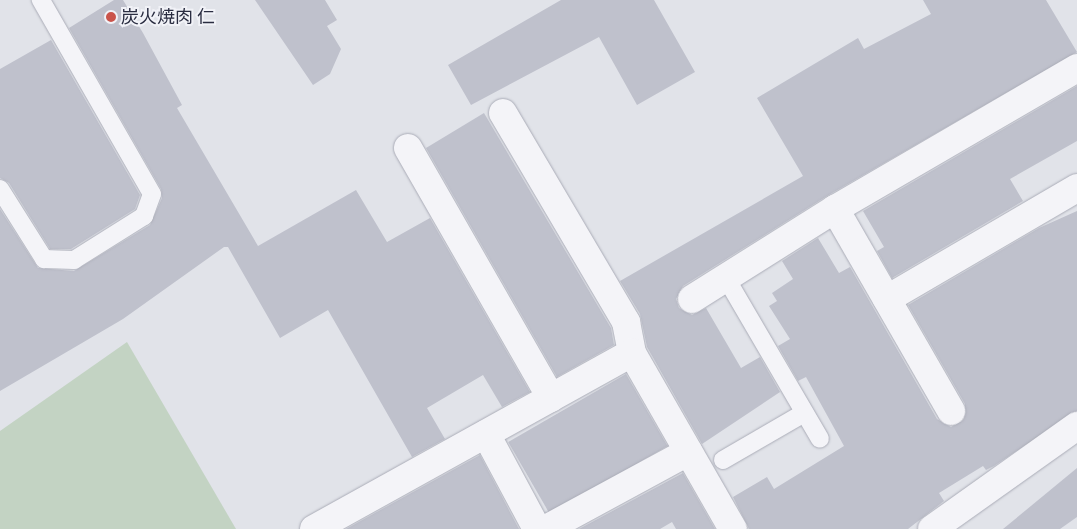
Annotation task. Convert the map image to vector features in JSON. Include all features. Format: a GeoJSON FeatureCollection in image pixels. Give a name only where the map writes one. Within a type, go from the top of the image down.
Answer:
{"type":"FeatureCollection","features":[{"type":"Feature","properties":{"kind":"street"},"geometry":{"type":"LineString","coordinates":[[692,299],[835,209],[1077,68]]}},
{"type":"Feature","properties":{"kind":"street"},"geometry":{"type":"LineString","coordinates":[[503,113],[626,322],[632,353],[733,529]]}},
{"type":"Feature","properties":{"kind":"street"},"geometry":{"type":"LineString","coordinates":[[408,148],[551,398]]}},
{"type":"Feature","properties":{"kind":"street"},"geometry":{"type":"LineString","coordinates":[[887,299],[1077,188]]}},
{"type":"Feature","properties":{"kind":"street"},"geometry":{"type":"LineString","coordinates":[[835,209],[951,411]]}},
{"type":"Feature","properties":{"kind":"street"},"geometry":{"type":"LineString","coordinates":[[314,529],[632,353]]}},
{"type":"Feature","properties":{"kind":"street"},"geometry":{"type":"LineString","coordinates":[[932,529],[1077,426]]}},
{"type":"Feature","properties":{"kind":"street"},"geometry":{"type":"LineString","coordinates":[[486,434],[537,529]]}},
{"type":"Feature","properties":{"kind":"street"},"geometry":{"type":"LineString","coordinates":[[546,529],[688,452]]}},
{"type":"Feature","properties":{"kind":"lane"},"geometry":{"type":"LineString","coordinates":[[0,189],[44,259],[74,260],[144,216],[152,194],[41,0]]}},
{"type":"Feature","properties":{"kind":"lane"},"geometry":{"type":"LineString","coordinates":[[726,278],[820,439]]}},
{"type":"Feature","properties":{"kind":"lane"},"geometry":{"type":"LineString","coordinates":[[723,460],[804,413]]}},
{"type":"Feature","properties":{"kind":"green space"},"geometry":{"type":"Polygon","coordinates":[[[127,342],[236,529],[0,529],[0,431],[127,342]]]}},
{"type":"Feature","properties":{"kind":"building"},"geometry":{"type":"Polygon","coordinates":[[[114,0],[123,0],[143,33],[182,105],[177,108],[258,246],[356,190],[387,242],[430,218],[530,392],[502,407],[483,375],[427,408],[445,439],[412,457],[328,310],[280,338],[228,247],[224,247],[123,319],[0,391],[0,209],[38,268],[74,271],[150,225],[162,198],[161,189],[69,28],[114,0]]]}},
{"type":"Feature","properties":{"kind":"building"},"geometry":{"type":"Polygon","coordinates":[[[255,0],[325,0],[337,20],[327,26],[341,49],[330,74],[313,85],[255,0]]]}},
{"type":"Feature","properties":{"kind":"building"},"geometry":{"type":"Polygon","coordinates":[[[561,0],[654,0],[695,72],[637,105],[599,37],[471,105],[448,65],[561,0]]]}},
{"type":"Feature","properties":{"kind":"building"},"geometry":{"type":"Polygon","coordinates":[[[923,0],[1046,0],[1077,52],[827,196],[683,286],[676,299],[679,308],[692,315],[706,308],[741,368],[760,357],[780,392],[702,444],[647,347],[640,314],[620,281],[803,176],[757,98],[858,38],[864,49],[931,14],[923,0]]]}},
{"type":"Feature","properties":{"kind":"building"},"geometry":{"type":"Polygon","coordinates":[[[51,40],[140,195],[135,209],[71,249],[50,249],[9,183],[0,178],[0,69],[51,40]]]}},
{"type":"Feature","properties":{"kind":"building"},"geometry":{"type":"Polygon","coordinates":[[[1077,86],[1077,141],[1010,179],[1023,201],[892,278],[877,251],[884,247],[863,211],[1077,86]]]}},
{"type":"Feature","properties":{"kind":"building"},"geometry":{"type":"Polygon","coordinates":[[[484,113],[611,328],[614,345],[557,377],[426,148],[484,113]]]}},
{"type":"Feature","properties":{"kind":"building"},"geometry":{"type":"Polygon","coordinates":[[[1077,211],[1077,411],[994,466],[986,470],[983,466],[939,493],[944,501],[908,529],[749,529],[733,497],[767,477],[774,489],[844,446],[806,377],[798,381],[778,346],[790,339],[769,306],[777,301],[772,293],[793,279],[782,261],[818,238],[839,273],[850,267],[937,419],[951,427],[964,419],[965,404],[908,305],[1039,228],[1077,211]]]}},
{"type":"Feature","properties":{"kind":"building"},"geometry":{"type":"Polygon","coordinates":[[[626,374],[668,446],[550,514],[508,442],[626,374]]]}},
{"type":"Feature","properties":{"kind":"building"},"geometry":{"type":"Polygon","coordinates":[[[480,455],[519,529],[346,529],[480,455]]]}},
{"type":"Feature","properties":{"kind":"building"},"geometry":{"type":"Polygon","coordinates":[[[1077,468],[1077,517],[1060,529],[1003,529],[1077,468]]]}},
{"type":"Feature","properties":{"kind":"building"},"geometry":{"type":"Polygon","coordinates":[[[683,473],[715,529],[676,529],[672,522],[660,529],[579,529],[683,473]]]}},
{"type":"Feature","properties":{"kind":"place","name":"炭火焼肉 仁"},"geometry":{"type":"Point","coordinates":[111,17]}}]}
